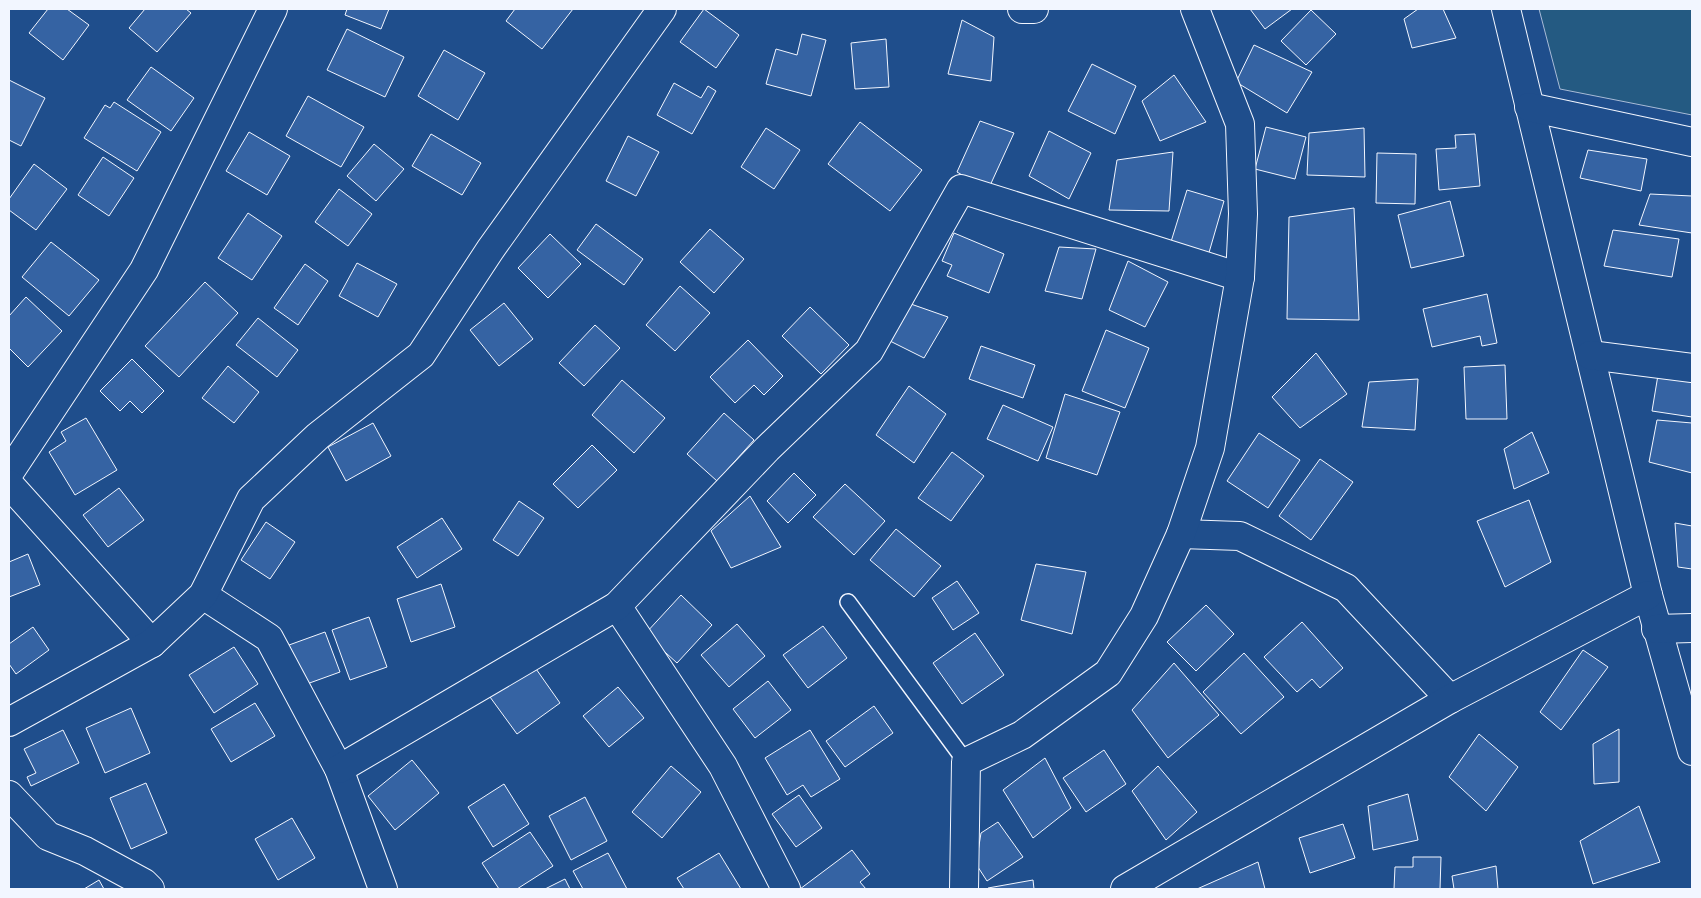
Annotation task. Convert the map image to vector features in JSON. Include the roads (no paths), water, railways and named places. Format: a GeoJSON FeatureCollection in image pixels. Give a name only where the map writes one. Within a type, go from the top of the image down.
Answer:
{"type":"FeatureCollection","features":[{"type":"Feature","properties":{"kind":"street"},"geometry":{"type":"LineString","coordinates":[[9,473],[144,270],[273,9]]}},
{"type":"Feature","properties":{"kind":"street"},"geometry":{"type":"LineString","coordinates":[[9,722],[152,643],[203,594],[251,499],[318,436],[421,355],[490,250],[662,9]]}},
{"type":"Feature","properties":{"kind":"street"},"geometry":{"type":"LineString","coordinates":[[1022,9],[1034,9]]}},
{"type":"Feature","properties":{"kind":"street"},"geometry":{"type":"LineString","coordinates":[[964,889],[966,762],[1022,735],[1108,673],[1144,616],[1181,534],[1210,448],[1240,278],[1243,214],[1240,124],[1196,9]]}},
{"type":"Feature","properties":{"kind":"street"},"geometry":{"type":"LineString","coordinates":[[1506,9],[1656,629],[1692,751]]}},
{"type":"Feature","properties":{"kind":"street"},"geometry":{"type":"LineString","coordinates":[[1529,108],[1692,142]]}},
{"type":"Feature","properties":{"kind":"street"},"geometry":{"type":"LineString","coordinates":[[339,769],[617,606],[767,450],[869,351],[961,190],[1240,278]]}},
{"type":"Feature","properties":{"kind":"street"},"geometry":{"type":"LineString","coordinates":[[1590,355],[1692,368]]}},
{"type":"Feature","properties":{"kind":"street"},"geometry":{"type":"LineString","coordinates":[[9,484],[152,643]]}},
{"type":"Feature","properties":{"kind":"street"},"geometry":{"type":"LineString","coordinates":[[1181,534],[1240,536],[1346,588],[1450,699]]}},
{"type":"Feature","properties":{"kind":"street"},"geometry":{"type":"LineString","coordinates":[[203,594],[270,638],[339,769],[383,889]]}},
{"type":"Feature","properties":{"kind":"street"},"geometry":{"type":"LineString","coordinates":[[1125,889],[1450,699],[1648,595]]}},
{"type":"Feature","properties":{"kind":"street"},"geometry":{"type":"LineString","coordinates":[[617,606],[723,766],[786,889]]}},
{"type":"Feature","properties":{"kind":"street"},"geometry":{"type":"LineString","coordinates":[[1656,629],[1692,628]]}},
{"type":"Feature","properties":{"kind":"street"},"geometry":{"type":"LineString","coordinates":[[9,795],[48,836],[85,851],[144,883],[150,889]]}},
{"type":"Feature","properties":{"kind":"lane"},"geometry":{"type":"LineString","coordinates":[[848,602],[966,762]]}}]}
